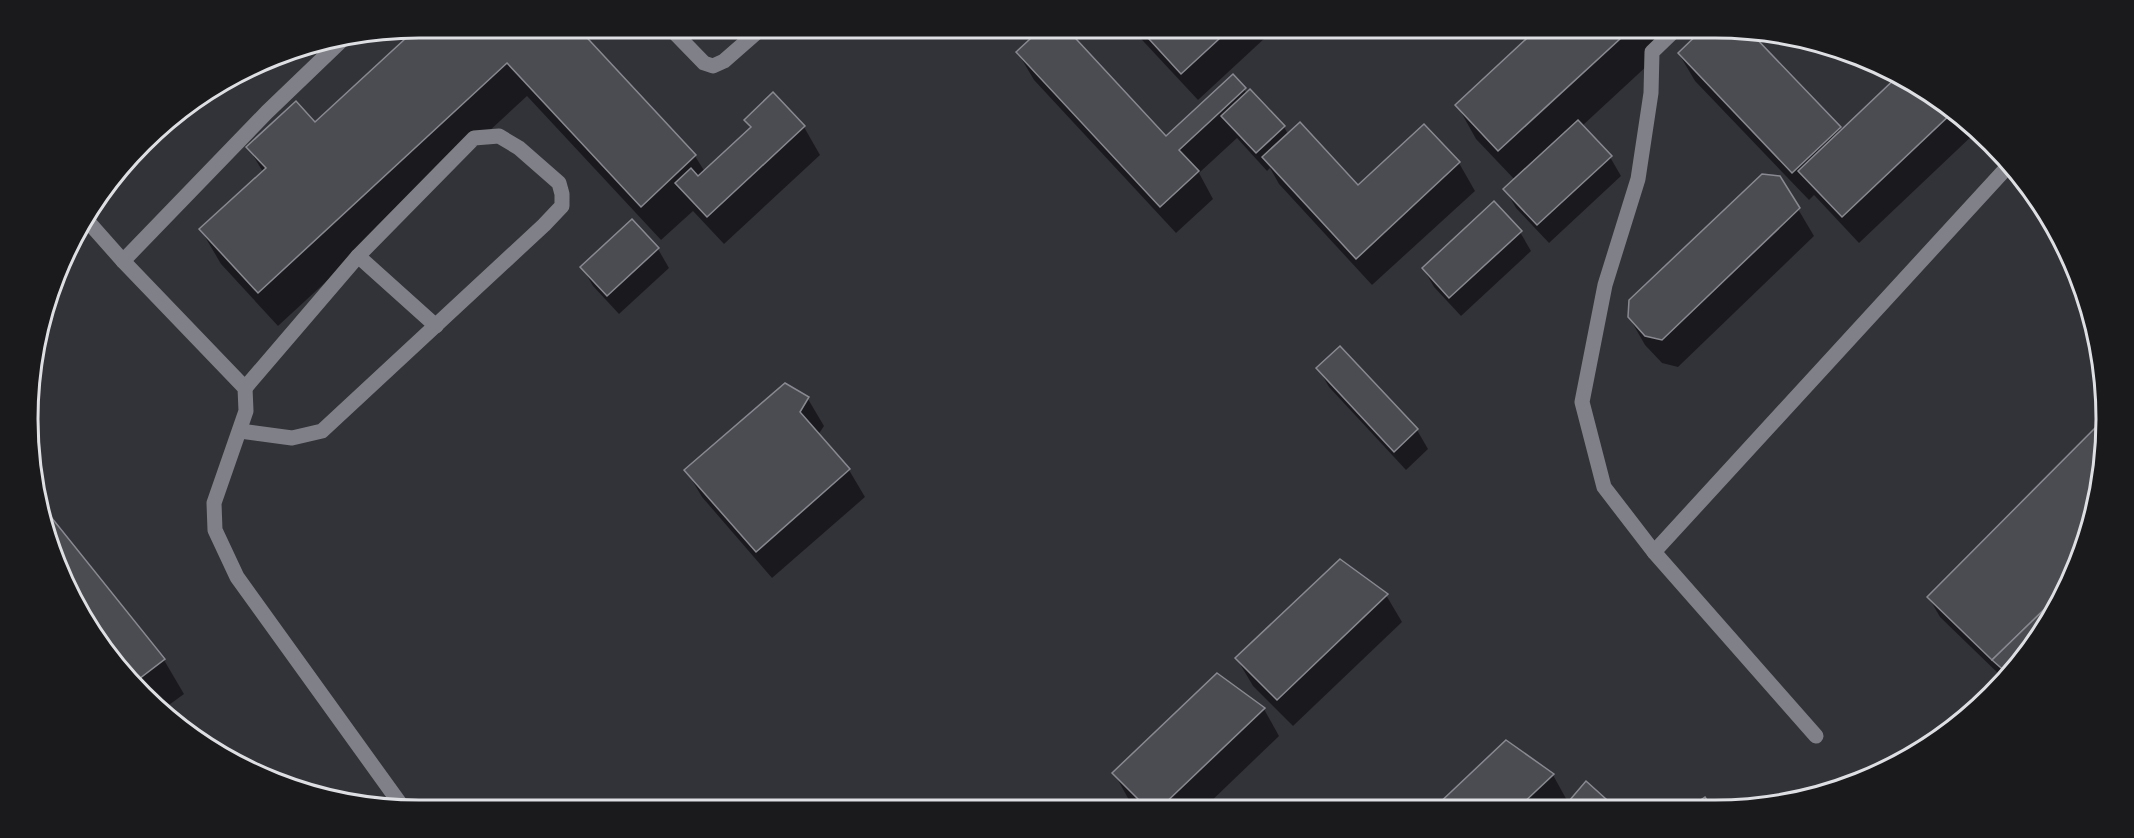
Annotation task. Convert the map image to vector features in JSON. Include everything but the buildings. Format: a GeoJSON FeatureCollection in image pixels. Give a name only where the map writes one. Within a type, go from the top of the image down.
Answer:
{"type":"FeatureCollection","features":[{"type":"Feature","properties":{"kind":"lane"},"geometry":{"type":"LineString","coordinates":[[680,38],[704,63],[713,66],[724,61],[750,38]]}},
{"type":"Feature","properties":{"kind":"lane"},"geometry":{"type":"LineString","coordinates":[[1667,38],[1652,52],[1651,93],[1638,179],[1605,285],[1582,402],[1604,487],[1654,552],[1816,736]]}},
{"type":"Feature","properties":{"kind":"lane"},"geometry":{"type":"LineString","coordinates":[[123,261],[267,112],[335,47]]}},
{"type":"Feature","properties":{"kind":"lane"},"geometry":{"type":"LineString","coordinates":[[240,431],[292,438],[322,431],[544,225],[562,206],[559,183],[519,148],[499,136],[474,138],[358,256],[245,388]]}},
{"type":"Feature","properties":{"kind":"lane"},"geometry":{"type":"LineString","coordinates":[[1654,552],[2004,170]]}},
{"type":"Feature","properties":{"kind":"lane"},"geometry":{"type":"LineString","coordinates":[[91,225],[245,388],[246,411],[214,503],[215,530],[237,577],[398,800]]}},
{"type":"Feature","properties":{"kind":"lane"},"geometry":{"type":"LineString","coordinates":[[358,256],[436,326]]}}]}
